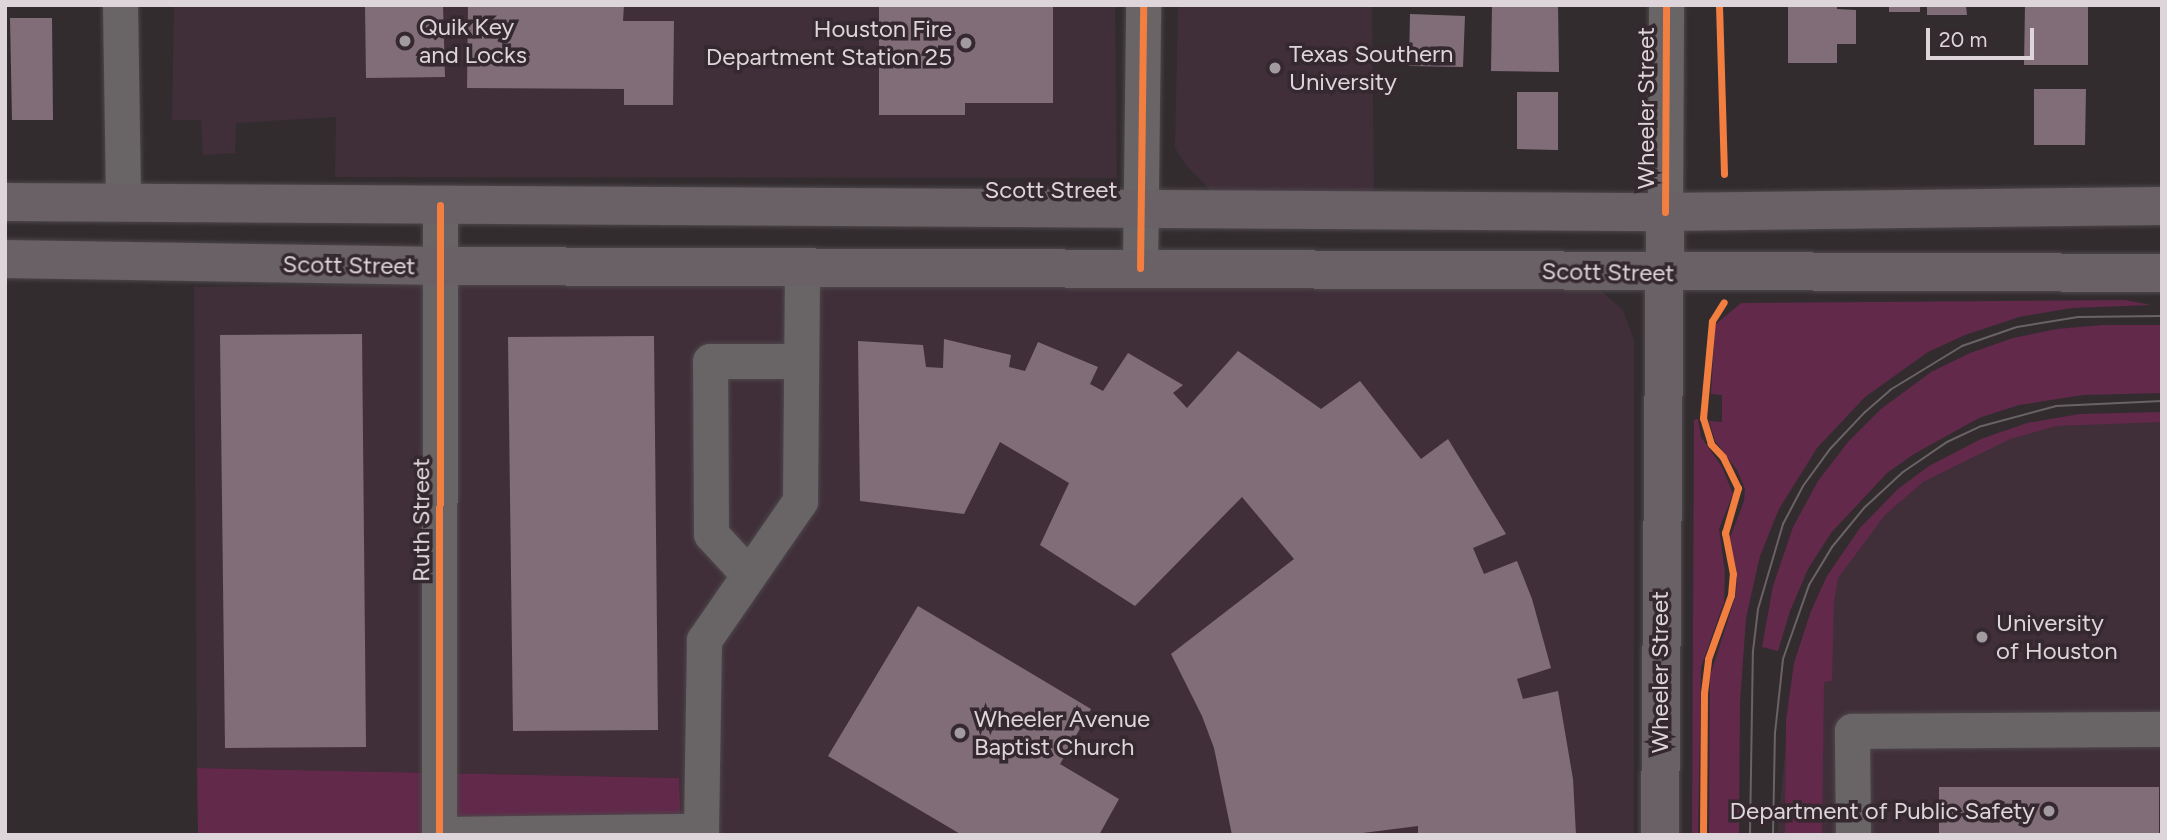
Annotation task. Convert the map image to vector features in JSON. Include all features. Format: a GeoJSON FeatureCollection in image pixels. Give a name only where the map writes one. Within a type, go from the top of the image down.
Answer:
{"type":"FeatureCollection","features":[{"type":"Feature","properties":{"kind":"main road","name":"Scott Street"},"geometry":{"type":"LineString","coordinates":[[5,202],[1665,212],[2162,206]]}},
{"type":"Feature","properties":{"kind":"main road"},"geometry":{"type":"LineString","coordinates":[[998,267],[999,209]]}},
{"type":"Feature","properties":{"kind":"main road","name":"Wheeler Street"},"geometry":{"type":"LineString","coordinates":[[1660,835],[1665,212]]}},
{"type":"Feature","properties":{"kind":"main road","name":"Scott Street"},"geometry":{"type":"LineString","coordinates":[[5,259],[440,266],[2162,273]]}},
{"type":"Feature","properties":{"kind":"street"},"geometry":{"type":"LineString","coordinates":[[120,5],[123,203]]}},
{"type":"Feature","properties":{"kind":"street"},"geometry":{"type":"LineString","coordinates":[[1140,268],[1143,5]]}},
{"type":"Feature","properties":{"kind":"street","name":"Wheeler Street"},"geometry":{"type":"LineString","coordinates":[[1665,212],[1666,5]]}},
{"type":"Feature","properties":{"kind":"street","name":"Ruth Street"},"geometry":{"type":"LineString","coordinates":[[439,834],[440,205]]}},
{"type":"Feature","properties":{"kind":"street"},"geometry":{"type":"LineString","coordinates":[[439,834],[701,831],[704,640],[747,573],[800,501],[802,267]]}},
{"type":"Feature","properties":{"kind":"street"},"geometry":{"type":"LineString","coordinates":[[747,573],[711,534],[710,361],[801,361]]}},
{"type":"Feature","properties":{"kind":"street"},"geometry":{"type":"LineString","coordinates":[[1853,835],[1852,731],[2162,729]]}},
{"type":"Feature","properties":{"kind":"shaded area"},"geometry":{"type":"Polygon","coordinates":[[[174,5],[1115,5],[1117,178],[335,177],[336,117],[236,123],[235,153],[203,155],[201,120],[172,120],[174,5]]]}},
{"type":"Feature","properties":{"kind":"shaded area","name":"Texas Southern University"},"geometry":{"type":"Polygon","coordinates":[[[1178,5],[1372,5],[1374,191],[1213,193],[1186,165],[1175,148],[1178,5]]]}},
{"type":"Feature","properties":{"kind":"shaded area"},"geometry":{"type":"Polygon","coordinates":[[[681,280],[1578,287],[1600,290],[1623,310],[1634,340],[1634,835],[681,835],[678,778],[197,768],[194,287],[681,280]]]}},
{"type":"Feature","properties":{"kind":"shaded area"},"geometry":{"type":"Polygon","coordinates":[[[2125,300],[2151,305],[2072,308],[2019,317],[1965,335],[1928,352],[1865,397],[1817,448],[1779,509],[1760,556],[1746,618],[1740,703],[1739,835],[1709,835],[1710,676],[1736,595],[1737,575],[1730,538],[1744,501],[1745,489],[1737,470],[1715,441],[1709,421],[1722,422],[1722,395],[1711,394],[1715,325],[1741,303],[2125,300]]]}},
{"type":"Feature","properties":{"kind":"shaded area"},"geometry":{"type":"Polygon","coordinates":[[[2102,325],[2162,325],[2162,393],[2083,395],[2019,405],[1979,418],[1914,454],[1887,473],[1831,533],[1808,569],[1790,611],[1778,651],[1762,647],[1773,586],[1793,527],[1818,481],[1848,442],[1881,409],[1931,372],[1970,353],[2013,338],[2057,329],[2102,325]]]}},
{"type":"Feature","properties":{"kind":"shaded area","name":"University of Houston"},"geometry":{"type":"Polygon","coordinates":[[[2162,412],[2162,835],[1777,835],[1794,663],[1811,611],[1827,576],[1860,528],[1898,489],[1929,466],[1981,439],[2027,423],[2080,414],[2162,412]]]}},
{"type":"Feature","properties":{"kind":"shaded area"},"geometry":{"type":"Polygon","coordinates":[[[2162,412],[2162,422],[2056,426],[2010,439],[1923,482],[1885,515],[1838,578],[1834,602],[1832,681],[1824,682],[1822,835],[1785,835],[1786,720],[1794,663],[1811,611],[1827,576],[1860,528],[1898,489],[1929,466],[1981,439],[2027,423],[2080,414],[2162,412]]]}},
{"type":"Feature","properties":{"kind":"shaded area"},"geometry":{"type":"Polygon","coordinates":[[[1698,419],[1701,437],[1722,467],[1733,494],[1719,529],[1725,572],[1724,602],[1701,667],[1698,835],[1692,835],[1694,420],[1698,419]]]}},
{"type":"Feature","properties":{"kind":"shaded area"},"geometry":{"type":"Polygon","coordinates":[[[197,768],[679,778],[681,835],[198,835],[197,768]]]}},
{"type":"Feature","properties":{"kind":"building","name":"Quik Key and Locks"},"geometry":{"type":"Polygon","coordinates":[[[365,5],[443,5],[445,77],[366,78],[365,5]]]}},
{"type":"Feature","properties":{"kind":"building"},"geometry":{"type":"Polygon","coordinates":[[[468,5],[624,5],[623,21],[674,21],[673,105],[624,105],[624,89],[467,88],[468,5]]]}},
{"type":"Feature","properties":{"kind":"building"},"geometry":{"type":"Polygon","coordinates":[[[879,5],[1053,5],[1053,103],[965,103],[965,115],[879,115],[879,5]]]}},
{"type":"Feature","properties":{"kind":"building"},"geometry":{"type":"Polygon","coordinates":[[[1492,5],[1558,5],[1559,72],[1491,71],[1492,5]]]}},
{"type":"Feature","properties":{"kind":"building"},"geometry":{"type":"Polygon","coordinates":[[[1788,5],[1837,5],[1837,9],[1856,10],[1856,44],[1837,44],[1837,63],[1788,63],[1788,5]]]}},
{"type":"Feature","properties":{"kind":"building"},"geometry":{"type":"Polygon","coordinates":[[[1889,5],[1920,5],[1920,12],[1889,12],[1889,5]]]}},
{"type":"Feature","properties":{"kind":"building"},"geometry":{"type":"Polygon","coordinates":[[[1927,5],[1966,5],[1967,15],[1927,15],[1927,5]]]}},
{"type":"Feature","properties":{"kind":"building"},"geometry":{"type":"Polygon","coordinates":[[[2025,5],[2088,5],[2088,65],[2024,65],[2025,5]]]}},
{"type":"Feature","properties":{"kind":"building"},"geometry":{"type":"Polygon","coordinates":[[[1410,14],[1465,16],[1463,67],[1409,66],[1410,14]]]}},
{"type":"Feature","properties":{"kind":"building"},"geometry":{"type":"Polygon","coordinates":[[[10,18],[52,18],[53,120],[12,120],[10,18]]]}},
{"type":"Feature","properties":{"kind":"building"},"geometry":{"type":"Polygon","coordinates":[[[2034,89],[2086,89],[2085,145],[2034,145],[2034,89]]]}},
{"type":"Feature","properties":{"kind":"building"},"geometry":{"type":"Polygon","coordinates":[[[1517,92],[1558,92],[1558,150],[1517,149],[1517,92]]]}},
{"type":"Feature","properties":{"kind":"building"},"geometry":{"type":"Polygon","coordinates":[[[362,334],[366,747],[225,748],[220,335],[362,334]]]}},
{"type":"Feature","properties":{"kind":"building"},"geometry":{"type":"Polygon","coordinates":[[[654,336],[658,730],[513,731],[508,337],[654,336]]]}},
{"type":"Feature","properties":{"kind":"building"},"geometry":{"type":"Polygon","coordinates":[[[944,339],[1011,355],[1009,367],[1025,371],[1038,342],[1098,367],[1090,384],[1103,391],[1128,353],[1183,385],[1173,393],[1187,408],[1238,351],[1321,409],[1360,381],[1421,459],[1448,439],[1506,534],[1473,548],[1484,574],[1517,561],[1532,599],[1551,668],[1517,679],[1523,699],[1558,691],[1573,779],[1576,835],[1418,835],[1418,826],[1347,835],[1232,835],[1214,748],[1202,716],[1171,654],[1294,559],[1242,497],[1135,606],[1040,545],[1069,483],[1000,442],[964,514],[860,501],[858,341],[923,345],[926,367],[943,368],[944,339]]]}},
{"type":"Feature","properties":{"kind":"building","name":"Wheeler Avenue Baptist Church"},"geometry":{"type":"Polygon","coordinates":[[[918,606],[1091,709],[1060,764],[1119,799],[1099,835],[962,835],[828,756],[918,606]]]}},
{"type":"Feature","properties":{"kind":"building","name":"Department of Public Safety"},"geometry":{"type":"Polygon","coordinates":[[[1939,787],[2159,787],[2159,835],[1939,835],[1939,787]]]}},
{"type":"Feature","properties":{"kind":"tram line"},"geometry":{"type":"LineString","coordinates":[[1750,835],[1753,651],[1758,609],[1783,524],[1803,486],[1830,449],[1890,390],[1962,346],[2017,327],[2078,317],[2162,316]]}},
{"type":"Feature","properties":{"kind":"tram line"},"geometry":{"type":"LineString","coordinates":[[1773,835],[1775,733],[1783,659],[1809,585],[1832,547],[1864,508],[1903,472],[1947,442],[1982,426],[2056,406],[2162,401]]}},
{"type":"Feature","properties":{"kind":"cycle path"},"geometry":{"type":"LineString","coordinates":[[1140,268],[1143,5]]}},
{"type":"Feature","properties":{"kind":"cycle path"},"geometry":{"type":"LineString","coordinates":[[1665,212],[1666,5]]}},
{"type":"Feature","properties":{"kind":"cycle path"},"geometry":{"type":"LineString","coordinates":[[1719,5],[1724,174]]}},
{"type":"Feature","properties":{"kind":"cycle path"},"geometry":{"type":"LineString","coordinates":[[439,835],[440,205]]}},
{"type":"Feature","properties":{"kind":"cycle path"},"geometry":{"type":"LineString","coordinates":[[1703,835],[1704,693],[1708,659],[1731,595],[1733,574],[1725,533],[1738,488],[1723,457],[1711,444],[1703,418],[1712,321],[1724,302]]}},
{"type":"Feature","properties":{"kind":"place","name":"Quik Key and Locks"},"geometry":{"type":"Point","coordinates":[405,41]}},
{"type":"Feature","properties":{"kind":"place","name":"Houston Fire Department Station 25"},"geometry":{"type":"Point","coordinates":[966,43]}},
{"type":"Feature","properties":{"kind":"place","name":"Texas Southern University"},"geometry":{"type":"Point","coordinates":[1275,68]}},
{"type":"Feature","properties":{"kind":"place","name":"University of Houston"},"geometry":{"type":"Point","coordinates":[1982,637]}},
{"type":"Feature","properties":{"kind":"place","name":"Wheeler Avenue Baptist Church"},"geometry":{"type":"Point","coordinates":[960,733]}},
{"type":"Feature","properties":{"kind":"place","name":"Department of Public Safety"},"geometry":{"type":"Point","coordinates":[2049,811]}}]}
